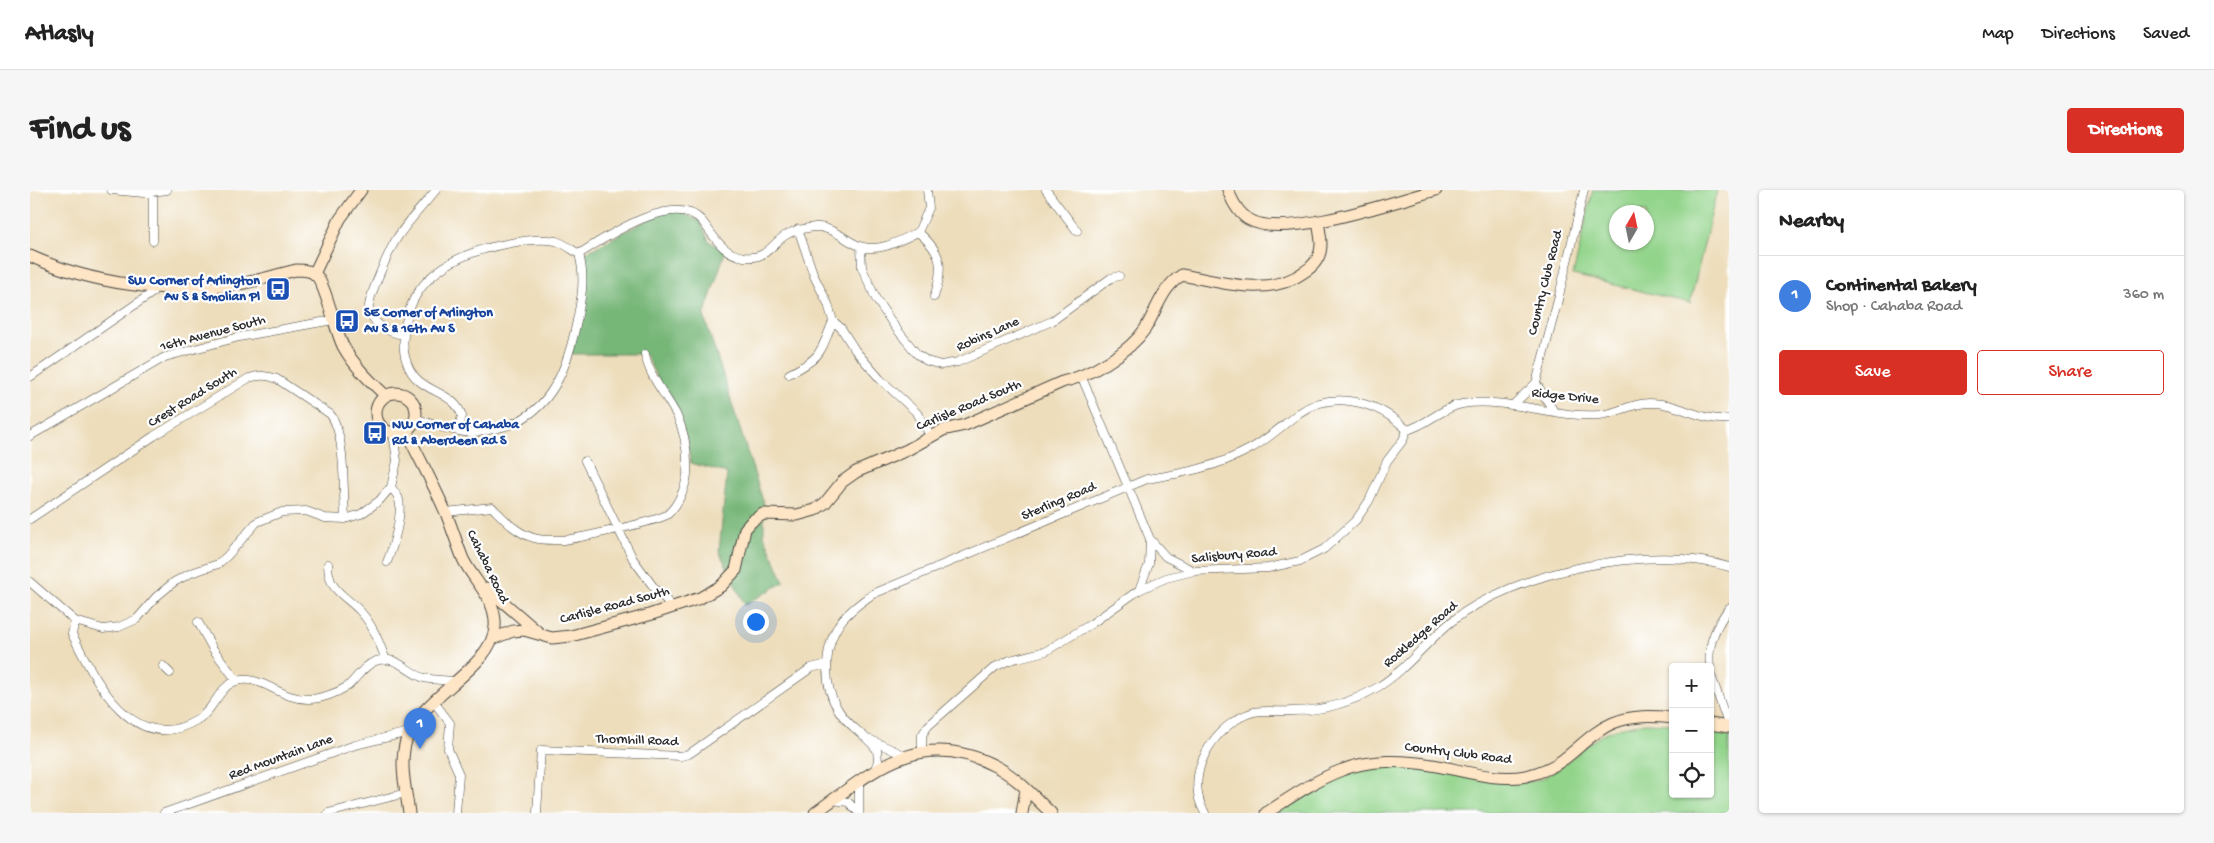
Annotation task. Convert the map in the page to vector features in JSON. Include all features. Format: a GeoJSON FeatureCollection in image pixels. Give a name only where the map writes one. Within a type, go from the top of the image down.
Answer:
{"type":"FeatureCollection","features":[{"type":"Feature","properties":{"kind":"street"},"geometry":{"type":"LineString","coordinates":[[111,190],[153,193],[168,190]]}},
{"type":"Feature","properties":{"kind":"street"},"geometry":{"type":"LineString","coordinates":[[314,274],[340,219],[361,190]]}},
{"type":"Feature","properties":{"kind":"street"},"geometry":{"type":"LineString","coordinates":[[403,335],[390,333],[377,324],[369,308],[370,297],[397,238],[436,190]]}},
{"type":"Feature","properties":{"kind":"street"},"geometry":{"type":"LineString","coordinates":[[579,254],[624,226],[657,212],[675,208],[687,210],[696,215],[702,220],[714,240],[732,253],[742,256],[754,257],[773,248],[785,235],[818,226],[830,230],[862,247],[886,247],[918,232],[929,208],[927,190]]}},
{"type":"Feature","properties":{"kind":"street"},"geometry":{"type":"LineString","coordinates":[[1046,190],[1077,231]]}},
{"type":"Feature","properties":{"kind":"street"},"geometry":{"type":"LineString","coordinates":[[1228,190],[1235,206],[1250,220],[1285,227],[1318,222],[1436,190]]}},
{"type":"Feature","properties":{"kind":"street","name":"Country Club Road"},"geometry":{"type":"LineString","coordinates":[[1536,383],[1560,296],[1584,190]]}},
{"type":"Feature","properties":{"kind":"street"},"geometry":{"type":"LineString","coordinates":[[153,193],[153,241]]}},
{"type":"Feature","properties":{"kind":"street","name":"Carlisle Road South"},"geometry":{"type":"LineString","coordinates":[[492,639],[513,631],[524,630],[552,638],[571,636],[650,615],[700,598],[721,586],[736,570],[745,529],[752,521],[763,514],[797,515],[815,510],[825,503],[842,482],[856,472],[907,450],[943,430],[965,425],[1062,382],[1077,378],[1124,351],[1145,330],[1166,288],[1182,275],[1251,287],[1278,285],[1301,275],[1313,266],[1319,254],[1321,245],[1318,222]]}},
{"type":"Feature","properties":{"kind":"street"},"geometry":{"type":"LineString","coordinates":[[798,230],[814,276],[828,304],[833,321],[841,328],[855,350],[880,379],[917,413],[931,437]]}},
{"type":"Feature","properties":{"kind":"street"},"geometry":{"type":"LineString","coordinates":[[918,232],[930,243],[937,253],[941,268],[940,281],[934,297]]}},
{"type":"Feature","properties":{"kind":"street"},"geometry":{"type":"LineString","coordinates":[[415,418],[441,427],[472,433],[505,427],[534,412],[550,395],[563,370],[574,335],[584,283],[583,267],[579,254],[558,242],[538,239],[488,247],[468,253],[447,264],[419,288],[407,317],[403,335],[407,364],[416,379],[436,393],[454,401],[462,416],[458,430]]}},
{"type":"Feature","properties":{"kind":"street","name":"Robins Lane"},"geometry":{"type":"LineString","coordinates":[[862,247],[862,268],[876,299],[895,327],[918,354],[928,361],[941,365],[958,362],[1052,321],[1110,278],[1119,276]]}},
{"type":"Feature","properties":{"kind":"street"},"geometry":{"type":"LineString","coordinates":[[30,256],[60,269],[85,276],[130,285],[179,289],[233,285],[296,270],[304,270],[314,274],[321,282],[343,346],[357,366],[386,396]]}},
{"type":"Feature","properties":{"kind":"street"},"geometry":{"type":"LineString","coordinates":[[30,377],[152,293],[154,287]]}},
{"type":"Feature","properties":{"kind":"street","name":"16th Avenue South"},"geometry":{"type":"LineString","coordinates":[[30,436],[164,357],[239,337],[333,320]]}},
{"type":"Feature","properties":{"kind":"street"},"geometry":{"type":"LineString","coordinates":[[789,374],[811,363],[820,352],[833,321]]}},
{"type":"Feature","properties":{"kind":"street"},"geometry":{"type":"LineString","coordinates":[[446,512],[492,507],[515,530],[530,537],[546,540],[566,540],[667,516],[679,500],[687,476],[685,441],[679,424],[647,365],[645,354]]}},
{"type":"Feature","properties":{"kind":"street","name":"Crest Road South"},"geometry":{"type":"LineString","coordinates":[[30,519],[154,436],[249,378],[258,375],[277,379],[330,414],[336,421],[340,435],[345,519]]}},
{"type":"Feature","properties":{"kind":"street"},"geometry":{"type":"LineString","coordinates":[[1077,378],[1084,380],[1150,538],[1166,557],[1194,571]]}},
{"type":"Feature","properties":{"kind":"street"},"geometry":{"type":"LineString","coordinates":[[1407,430],[1439,412],[1460,405],[1484,402],[1514,404],[1536,383],[1553,410]]}},
{"type":"Feature","properties":{"kind":"street"},"geometry":{"type":"LineString","coordinates":[[397,394],[409,399],[416,410],[415,418],[406,431],[393,433],[380,426],[376,418],[378,405],[386,396],[397,394]]}},
{"type":"Feature","properties":{"kind":"street","name":"Sterling Road"},"geometry":{"type":"LineString","coordinates":[[875,769],[878,761],[877,750],[850,725],[838,710],[831,693],[827,664],[831,641],[841,621],[855,606],[873,594],[1147,479],[1194,472],[1218,464],[1252,448],[1301,412],[1315,405],[1333,401],[1353,401],[1378,408],[1407,430]]}},
{"type":"Feature","properties":{"kind":"street","name":"Ridge Drive"},"geometry":{"type":"LineString","coordinates":[[1514,404],[1600,415],[1631,405],[1651,403],[1673,406],[1701,417],[1715,420],[1729,419]]}},
{"type":"Feature","properties":{"kind":"street","name":"Salisbury Road"},"geometry":{"type":"LineString","coordinates":[[922,752],[922,735],[928,726],[995,667],[1010,660],[1046,651],[1091,624],[1139,590],[1166,578],[1194,571],[1268,568],[1300,561],[1324,549],[1356,520],[1370,501],[1387,461],[1403,440],[1407,430]]}},
{"type":"Feature","properties":{"kind":"street","name":"Cahaba Road"},"geometry":{"type":"LineString","coordinates":[[406,431],[446,512],[464,560],[490,601],[494,616],[492,639],[486,654],[454,681],[417,719],[409,732],[402,763],[409,813]]}},
{"type":"Feature","properties":{"kind":"street"},"geometry":{"type":"LineString","coordinates":[[30,583],[75,621],[103,628],[119,627],[137,619],[156,597],[174,582],[190,573],[218,564],[257,522],[282,512],[306,511],[325,518],[345,519],[367,510],[379,501],[391,487],[397,461],[393,433]]}},
{"type":"Feature","properties":{"kind":"street"},"geometry":{"type":"LineString","coordinates":[[584,461],[640,569],[655,589],[672,606]]}},
{"type":"Feature","properties":{"kind":"street"},"geometry":{"type":"LineString","coordinates":[[387,562],[394,547],[399,498],[391,487]]}},
{"type":"Feature","properties":{"kind":"street"},"geometry":{"type":"LineString","coordinates":[[1139,590],[1148,564],[1150,538]]}},
{"type":"Feature","properties":{"kind":"street","name":"Rockledge Road"},"geometry":{"type":"LineString","coordinates":[[1204,813],[1199,804],[1196,783],[1200,765],[1207,750],[1222,732],[1234,722],[1255,712],[1313,711],[1347,703],[1379,687],[1452,622],[1472,608],[1506,590],[1572,568],[1618,560],[1691,560],[1729,567]]}},
{"type":"Feature","properties":{"kind":"street"},"geometry":{"type":"LineString","coordinates":[[328,564],[328,574],[334,586],[341,596],[360,611],[375,631],[386,660]]}},
{"type":"Feature","properties":{"kind":"street"},"geometry":{"type":"LineString","coordinates":[[474,577],[539,633]]}},
{"type":"Feature","properties":{"kind":"street"},"geometry":{"type":"LineString","coordinates":[[1710,663],[1710,641],[1719,621],[1729,608]]}},
{"type":"Feature","properties":{"kind":"street"},"geometry":{"type":"LineString","coordinates":[[75,621],[72,634],[108,697],[128,719],[144,727],[165,730],[183,726],[197,720],[211,709],[221,692],[228,685],[237,681],[252,679],[280,694],[310,699],[327,696],[347,686],[368,665],[377,660],[404,664],[413,673],[425,678],[454,681]]}},
{"type":"Feature","properties":{"kind":"street"},"geometry":{"type":"LineString","coordinates":[[198,622],[214,649],[237,681]]}},
{"type":"Feature","properties":{"kind":"street","name":"Thornhill Road"},"geometry":{"type":"LineString","coordinates":[[537,813],[541,750],[681,756],[690,754],[811,668],[827,664]]}},
{"type":"Feature","properties":{"kind":"street"},"geometry":{"type":"LineString","coordinates":[[163,666],[170,674]]}},
{"type":"Feature","properties":{"kind":"street"},"geometry":{"type":"LineString","coordinates":[[1714,684],[1729,727],[1714,725]]}},
{"type":"Feature","properties":{"kind":"street"},"geometry":{"type":"LineString","coordinates":[[434,702],[450,723],[448,749],[459,774],[456,813]]}},
{"type":"Feature","properties":{"kind":"street","name":"Country Club Road"},"geometry":{"type":"LineString","coordinates":[[1266,813],[1327,776],[1344,769],[1382,761],[1430,764],[1490,776],[1526,776],[1563,760],[1593,734],[1611,723],[1643,716],[1669,718]]}},
{"type":"Feature","properties":{"kind":"street","name":"Red Mountain Lane"},"geometry":{"type":"LineString","coordinates":[[164,813],[355,744],[409,732]]}},
{"type":"Feature","properties":{"kind":"street","name":"Sterling Road"},"geometry":{"type":"LineString","coordinates":[[863,736],[906,756]]}},
{"type":"Feature","properties":{"kind":"street"},"geometry":{"type":"LineString","coordinates":[[815,813],[875,769],[906,756],[922,752],[959,753],[997,766],[1051,813]]}},
{"type":"Feature","properties":{"kind":"street"},"geometry":{"type":"LineString","coordinates":[[859,781],[859,813]]}},
{"type":"Feature","properties":{"kind":"street"},"geometry":{"type":"LineString","coordinates":[[1022,813],[1026,790]]}},
{"type":"Feature","properties":{"kind":"street"},"geometry":{"type":"LineString","coordinates":[[328,813],[406,794]]}},
{"type":"Feature","properties":{"kind":"street"},"geometry":{"type":"LineString","coordinates":[[832,800],[848,802],[859,813]]}},
{"type":"Feature","properties":{"kind":"green space"},"geometry":{"type":"Polygon","coordinates":[[[1593,190],[1717,190],[1690,303],[1573,275],[1593,190]]]}},
{"type":"Feature","properties":{"kind":"green space"},"geometry":{"type":"Polygon","coordinates":[[[677,211],[700,221],[709,241],[725,252],[704,316],[764,504],[764,535],[784,582],[745,605],[719,551],[727,473],[691,463],[686,436],[645,354],[571,354],[587,283],[583,254],[660,213],[677,211]]]}},
{"type":"Feature","properties":{"kind":"green space"},"geometry":{"type":"Polygon","coordinates":[[[1644,723],[1669,724],[1669,798],[1714,798],[1714,729],[1729,731],[1729,813],[1271,813],[1323,781],[1354,770],[1379,766],[1417,765],[1503,782],[1515,783],[1537,780],[1565,764],[1602,735],[1620,728],[1644,723]]]}},
{"type":"Feature","properties":{"kind":"place","name":"SW Corner of Arlington Av S & Smolian Pl"},"geometry":{"type":"Point","coordinates":[278,289]}},
{"type":"Feature","properties":{"kind":"place","name":"SE Corner of Arlington Av S & 16th Av S"},"geometry":{"type":"Point","coordinates":[347,321]}},
{"type":"Feature","properties":{"kind":"place","name":"NW Corner of Cahaba Rd & Aberdeen Rd S"},"geometry":{"type":"Point","coordinates":[375,433]}},
{"type":"Feature","properties":{"kind":"place","name":"Continental Bakery"},"geometry":{"type":"Point","coordinates":[420,749]}}]}
